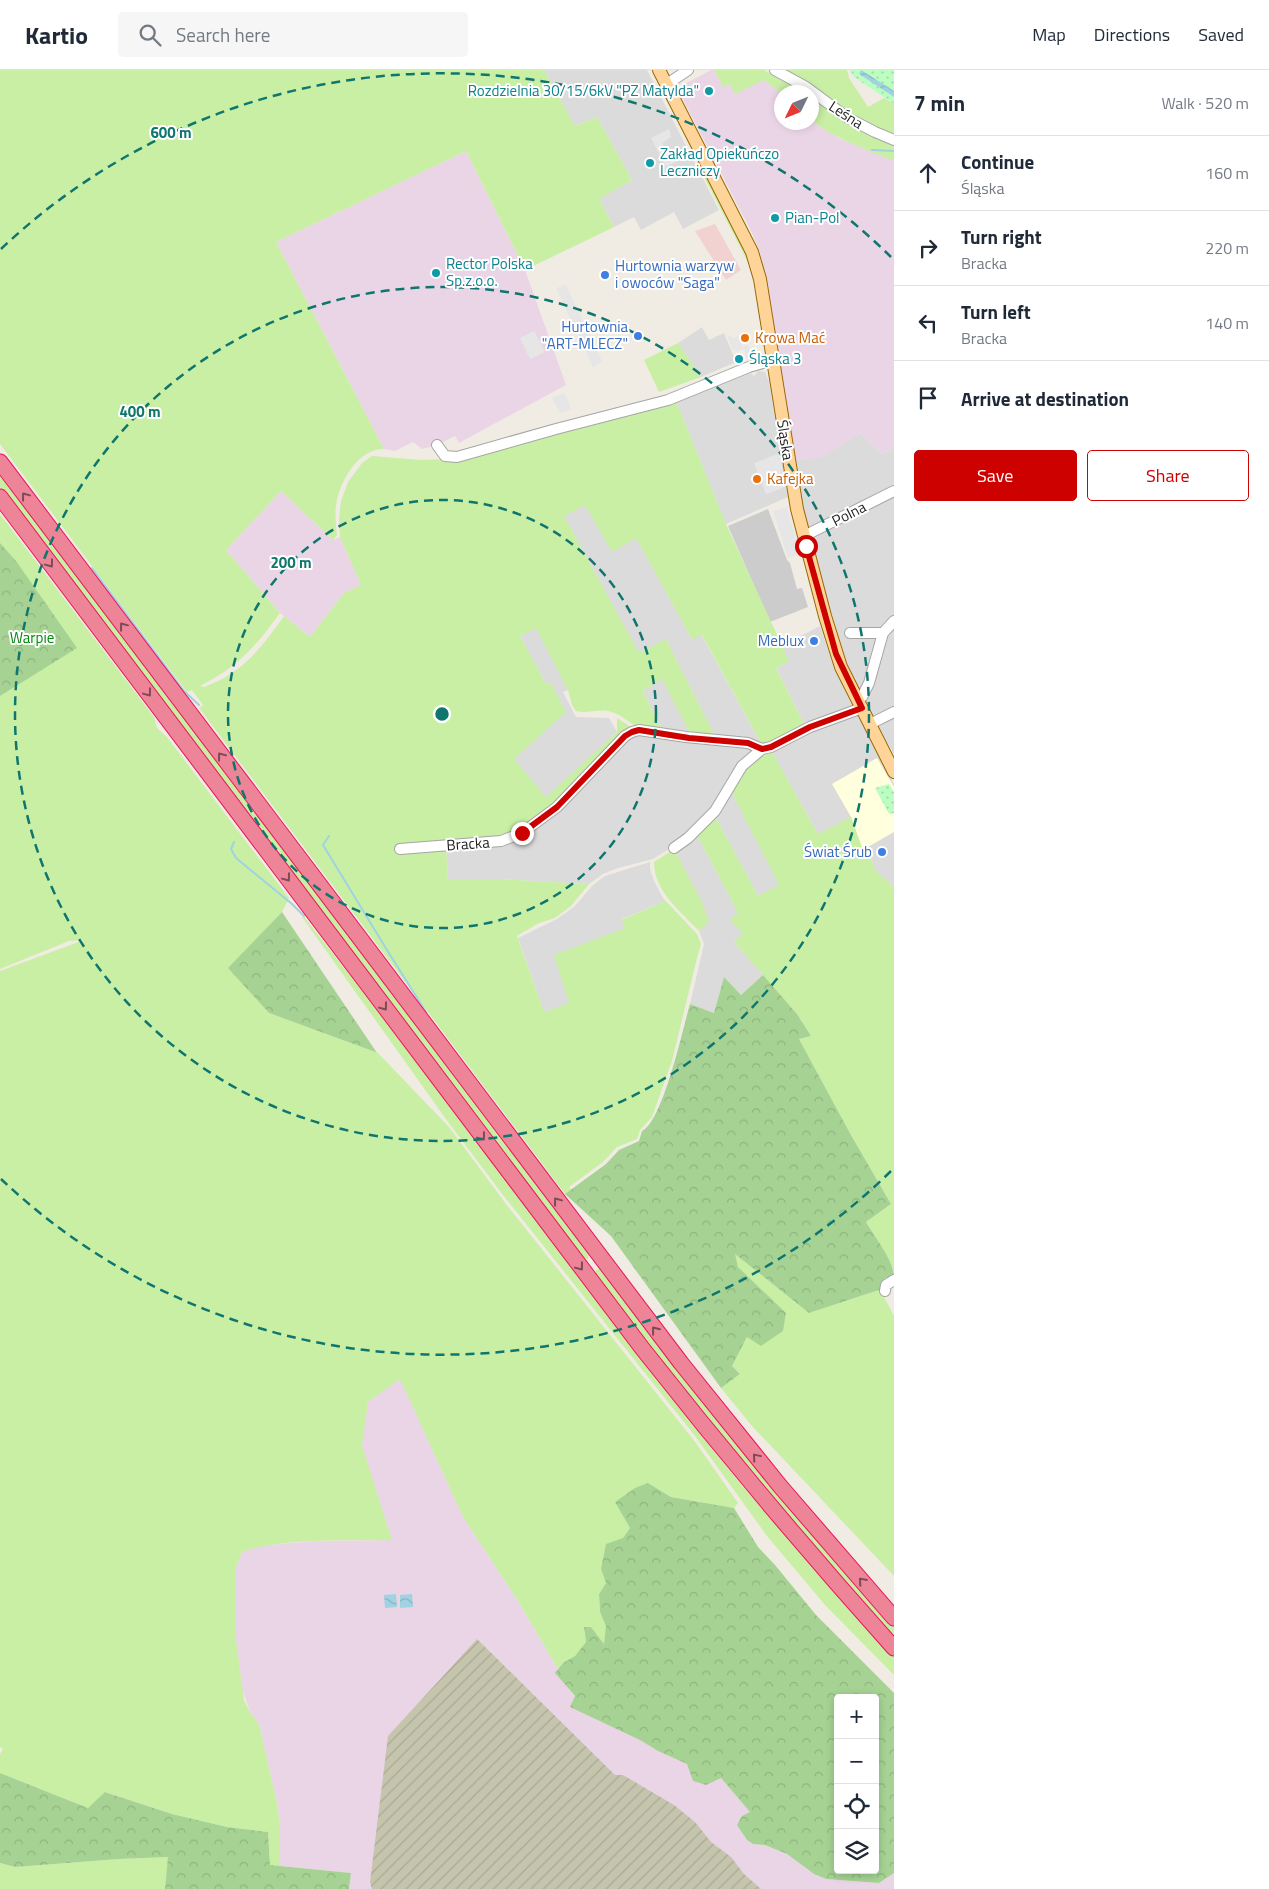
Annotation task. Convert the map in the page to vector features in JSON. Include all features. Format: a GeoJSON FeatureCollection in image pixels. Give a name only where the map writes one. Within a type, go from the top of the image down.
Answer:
{"type":"FeatureCollection","features":[{"type":"Feature","properties":{"kind":"highway"},"geometry":{"type":"LineString","coordinates":[[0,462],[681,1363],[780,1486],[894,1618]]}},
{"type":"Feature","properties":{"kind":"highway"},"geometry":{"type":"LineString","coordinates":[[0,497],[494,1154],[677,1392],[801,1542],[894,1648]]}},
{"type":"Feature","properties":{"kind":"main road","name":"Śląska"},"geometry":{"type":"LineString","coordinates":[[659,70],[752,252],[760,278],[791,480],[836,654],[894,772]]}},
{"type":"Feature","properties":{"kind":"street"},"geometry":{"type":"LineString","coordinates":[[667,84],[688,70]]}},
{"type":"Feature","properties":{"kind":"street","name":"Leśna"},"geometry":{"type":"LineString","coordinates":[[775,70],[806,87],[848,118],[894,140]]}},
{"type":"Feature","properties":{"kind":"street"},"geometry":{"type":"LineString","coordinates":[[437,445],[446,456],[457,457],[556,428],[668,400],[748,367],[773,360]]}},
{"type":"Feature","properties":{"kind":"street","name":"Polna"},"geometry":{"type":"LineString","coordinates":[[804,536],[894,491]]}},
{"type":"Feature","properties":{"kind":"street"},"geometry":{"type":"LineString","coordinates":[[674,848],[688,838],[715,811],[742,766],[762,749],[771,747],[860,704],[869,683],[883,633],[894,621]]}},
{"type":"Feature","properties":{"kind":"street"},"geometry":{"type":"LineString","coordinates":[[850,633],[883,633]]}},
{"type":"Feature","properties":{"kind":"street"},"geometry":{"type":"LineString","coordinates":[[870,724],[894,712]]}},
{"type":"Feature","properties":{"kind":"street","name":"Bracka"},"geometry":{"type":"LineString","coordinates":[[400,848],[501,841],[522,833],[557,807],[625,736],[639,730],[689,738],[748,743],[762,749]]}},
{"type":"Feature","properties":{"kind":"street"},"geometry":{"type":"LineString","coordinates":[[885,1291],[886,1285],[894,1280]]}},
{"type":"Feature","properties":{"kind":"shaded area"},"geometry":{"type":"Polygon","coordinates":[[[544,70],[647,70],[719,210],[683,229],[674,212],[641,230],[634,217],[614,227],[599,199],[632,180],[597,117],[575,126],[544,70]]]}},
{"type":"Feature","properties":{"kind":"shaded area"},"geometry":{"type":"Polygon","coordinates":[[[711,70],[714,70],[723,87],[730,84],[764,80],[774,88],[774,130],[819,130],[819,126],[839,138],[894,161],[894,446],[882,454],[860,433],[824,456],[795,461],[766,274],[759,250],[677,88],[711,70]]]}},
{"type":"Feature","properties":{"kind":"shaded area"},"geometry":{"type":"Polygon","coordinates":[[[669,129],[671,137],[662,143],[670,156],[678,152],[681,159],[666,167],[651,138],[669,129]]]}},
{"type":"Feature","properties":{"kind":"shaded area"},"geometry":{"type":"Polygon","coordinates":[[[466,151],[525,270],[566,385],[459,443],[455,436],[437,445],[422,449],[413,442],[395,451],[384,449],[276,242],[466,151]]]}},
{"type":"Feature","properties":{"kind":"shaded area"},"geometry":{"type":"Polygon","coordinates":[[[715,224],[741,270],[726,280],[695,231],[715,224]]]}},
{"type":"Feature","properties":{"kind":"shaded area"},"geometry":{"type":"Polygon","coordinates":[[[566,285],[602,361],[593,367],[556,288],[566,285]]]}},
{"type":"Feature","properties":{"kind":"shaded area"},"geometry":{"type":"Polygon","coordinates":[[[702,327],[709,340],[724,333],[736,362],[701,377],[678,343],[702,327]]]}},
{"type":"Feature","properties":{"kind":"shaded area"},"geometry":{"type":"Polygon","coordinates":[[[534,331],[545,352],[530,359],[520,338],[534,331]]]}},
{"type":"Feature","properties":{"kind":"shaded area"},"geometry":{"type":"Polygon","coordinates":[[[727,335],[734,338],[739,336],[743,347],[748,345],[753,357],[748,359],[744,349],[737,351],[732,349],[727,335]]]}},
{"type":"Feature","properties":{"kind":"shaded area"},"geometry":{"type":"Polygon","coordinates":[[[758,371],[765,372],[769,382],[788,497],[726,524],[676,401],[751,373],[754,376],[758,371]]]}},
{"type":"Feature","properties":{"kind":"shaded area"},"geometry":{"type":"Polygon","coordinates":[[[565,393],[571,409],[560,413],[552,398],[565,393]]]}},
{"type":"Feature","properties":{"kind":"shaded area"},"geometry":{"type":"Polygon","coordinates":[[[860,433],[882,454],[894,446],[894,488],[807,530],[795,461],[823,456],[860,433]]]}},
{"type":"Feature","properties":{"kind":"shaded area"},"geometry":{"type":"Polygon","coordinates":[[[780,453],[785,487],[766,494],[754,463],[780,453]]]}},
{"type":"Feature","properties":{"kind":"shaded area"},"geometry":{"type":"Polygon","coordinates":[[[281,491],[333,540],[340,537],[361,585],[344,593],[310,637],[280,613],[226,550],[281,491]]]}},
{"type":"Feature","properties":{"kind":"shaded area"},"geometry":{"type":"Polygon","coordinates":[[[894,494],[894,616],[883,627],[866,686],[861,690],[846,663],[809,536],[894,494]]]}},
{"type":"Feature","properties":{"kind":"shaded area"},"geometry":{"type":"Polygon","coordinates":[[[585,505],[636,538],[692,639],[701,634],[762,745],[716,738],[666,639],[639,654],[564,516],[585,505]]]}},
{"type":"Feature","properties":{"kind":"shaded area"},"geometry":{"type":"Polygon","coordinates":[[[787,507],[800,554],[788,558],[773,511],[787,507]]]}},
{"type":"Feature","properties":{"kind":"shaded area"},"geometry":{"type":"Polygon","coordinates":[[[768,509],[787,560],[790,563],[797,589],[802,588],[808,607],[770,622],[728,526],[768,509]]]}},
{"type":"Feature","properties":{"kind":"shaded area"},"geometry":{"type":"Polygon","coordinates":[[[894,624],[894,710],[874,718],[867,701],[884,638],[894,624]]]}},
{"type":"Feature","properties":{"kind":"shaded area"},"geometry":{"type":"Polygon","coordinates":[[[820,626],[831,658],[854,709],[805,726],[776,668],[789,661],[781,646],[820,626]]]}},
{"type":"Feature","properties":{"kind":"shaded area"},"geometry":{"type":"Polygon","coordinates":[[[537,627],[568,690],[563,692],[576,717],[609,718],[617,732],[546,798],[514,759],[565,712],[550,683],[546,684],[520,636],[537,627]]]}},
{"type":"Feature","properties":{"kind":"shaded area"},"geometry":{"type":"Polygon","coordinates":[[[662,678],[691,735],[663,732],[643,691],[662,678]]]}},
{"type":"Feature","properties":{"kind":"shaded area"},"geometry":{"type":"Polygon","coordinates":[[[856,713],[894,784],[894,887],[876,871],[866,848],[818,834],[771,750],[799,735],[856,713]]]}},
{"type":"Feature","properties":{"kind":"shaded area"},"geometry":{"type":"Polygon","coordinates":[[[894,715],[894,755],[877,723],[894,715]]]}},
{"type":"Feature","properties":{"kind":"shaded area"},"geometry":{"type":"Polygon","coordinates":[[[633,733],[741,745],[752,752],[714,811],[688,837],[653,859],[618,868],[603,874],[589,884],[498,879],[448,879],[446,848],[511,841],[633,733]]]}},
{"type":"Feature","properties":{"kind":"shaded area"},"geometry":{"type":"Polygon","coordinates":[[[877,758],[894,787],[894,832],[866,848],[862,848],[851,817],[832,784],[877,758]]]}},
{"type":"Feature","properties":{"kind":"shaded area"},"geometry":{"type":"Polygon","coordinates":[[[730,789],[780,885],[758,896],[714,814],[730,789]]]}},
{"type":"Feature","properties":{"kind":"shaded area"},"geometry":{"type":"Polygon","coordinates":[[[696,833],[738,913],[743,933],[734,942],[763,975],[741,995],[724,977],[714,1013],[690,1004],[704,944],[699,931],[709,922],[674,849],[696,833]]]}},
{"type":"Feature","properties":{"kind":"shaded area"},"geometry":{"type":"Polygon","coordinates":[[[650,862],[650,869],[663,902],[622,919],[625,928],[594,941],[569,1003],[544,1012],[518,938],[557,919],[574,907],[593,885],[605,876],[650,862]]]}},
{"type":"Feature","properties":{"kind":"shaded area"},"geometry":{"type":"Polygon","coordinates":[[[400,1378],[463,1517],[518,1601],[558,1669],[556,1673],[575,1697],[658,1751],[721,1778],[751,1813],[753,1844],[765,1845],[787,1854],[814,1874],[826,1879],[879,1883],[894,1873],[894,1889],[349,1889],[351,1873],[280,1866],[280,1827],[277,1803],[260,1728],[250,1712],[242,1689],[236,1640],[236,1568],[242,1552],[257,1546],[314,1541],[392,1540],[361,1445],[368,1402],[400,1378]]]}},
{"type":"Feature","properties":{"kind":"shaded area"},"geometry":{"type":"Polygon","coordinates":[[[477,1639],[615,1775],[623,1775],[674,1805],[695,1822],[711,1842],[731,1857],[744,1874],[761,1889],[372,1889],[370,1882],[388,1736],[477,1639]]]}},
{"type":"Feature","properties":{"kind":"green space"},"geometry":{"type":"Polygon","coordinates":[[[0,70],[544,70],[575,126],[597,117],[632,180],[599,199],[614,227],[525,270],[466,151],[276,242],[384,449],[375,450],[359,459],[347,474],[339,491],[336,504],[337,535],[333,540],[281,491],[226,550],[280,613],[245,655],[214,679],[200,686],[204,687],[218,681],[240,667],[259,649],[284,616],[310,637],[344,593],[361,585],[340,537],[339,520],[341,501],[348,482],[362,463],[372,456],[421,460],[444,459],[676,401],[726,524],[789,661],[776,668],[805,726],[782,738],[762,745],[702,635],[692,639],[636,538],[612,552],[585,505],[564,516],[639,653],[666,639],[716,738],[691,735],[662,679],[643,691],[663,732],[641,729],[613,712],[576,711],[572,705],[568,690],[536,628],[520,636],[546,684],[551,683],[566,712],[514,759],[546,797],[617,732],[617,718],[634,729],[539,817],[507,835],[446,848],[448,879],[498,879],[589,884],[571,906],[555,918],[539,923],[517,936],[544,1012],[569,1003],[554,955],[625,928],[621,920],[663,902],[663,898],[697,934],[701,944],[672,1061],[652,1117],[640,1130],[637,1139],[617,1147],[603,1162],[569,1187],[571,1190],[565,1194],[199,708],[203,705],[192,690],[187,692],[0,444],[0,70]]]}},
{"type":"Feature","properties":{"kind":"green space"},"geometry":{"type":"Polygon","coordinates":[[[714,70],[764,70],[791,85],[774,85],[774,88],[764,80],[735,94],[730,84],[723,87],[714,70]]]}},
{"type":"Feature","properties":{"kind":"green space"},"geometry":{"type":"Polygon","coordinates":[[[783,70],[847,70],[849,78],[868,107],[884,98],[894,104],[894,134],[850,115],[819,94],[819,85],[805,85],[783,70]]]}},
{"type":"Feature","properties":{"kind":"green space"},"geometry":{"type":"Polygon","coordinates":[[[850,70],[894,70],[894,104],[854,77],[850,70]]]}},
{"type":"Feature","properties":{"kind":"green space"},"geometry":{"type":"Polygon","coordinates":[[[819,103],[844,122],[894,145],[894,161],[836,136],[819,125],[819,103]]]}},
{"type":"Feature","properties":{"kind":"green space"},"geometry":{"type":"Polygon","coordinates":[[[707,168],[746,245],[749,264],[701,171],[707,168]]]}},
{"type":"Feature","properties":{"kind":"green space"},"geometry":{"type":"Polygon","coordinates":[[[678,343],[701,377],[659,392],[644,360],[678,343]]]}},
{"type":"Feature","properties":{"kind":"green space"},"geometry":{"type":"Polygon","coordinates":[[[0,470],[589,1250],[588,1259],[580,1258],[0,488],[0,470]]]}},
{"type":"Feature","properties":{"kind":"green space"},"geometry":{"type":"Polygon","coordinates":[[[0,514],[154,717],[157,728],[167,737],[289,898],[282,912],[229,968],[269,1013],[378,1053],[449,1127],[506,1204],[696,1443],[738,1503],[734,1508],[671,1497],[648,1483],[616,1502],[630,1528],[601,1569],[606,1583],[599,1594],[600,1612],[607,1626],[604,1645],[591,1627],[584,1628],[586,1642],[575,1656],[563,1663],[558,1669],[518,1601],[463,1517],[400,1379],[368,1402],[362,1445],[392,1540],[296,1542],[259,1547],[242,1552],[236,1568],[236,1640],[244,1700],[260,1728],[277,1803],[280,1827],[280,1866],[270,1865],[268,1832],[227,1827],[172,1814],[106,1792],[88,1808],[0,1773],[0,1754],[3,1749],[0,1747],[0,971],[84,940],[69,941],[0,969],[0,514]]]}},
{"type":"Feature","properties":{"kind":"green space","name":"Warpie"},"geometry":{"type":"Polygon","coordinates":[[[0,543],[16,561],[77,648],[0,696],[0,543]]]}},
{"type":"Feature","properties":{"kind":"green space"},"geometry":{"type":"Polygon","coordinates":[[[771,750],[818,834],[851,817],[862,848],[866,848],[876,871],[894,887],[894,1272],[866,1222],[891,1204],[799,1039],[811,1036],[797,1014],[734,942],[743,933],[730,920],[738,913],[696,833],[714,814],[758,896],[779,885],[730,789],[747,765],[771,750]]]}},
{"type":"Feature","properties":{"kind":"green space"},"geometry":{"type":"Polygon","coordinates":[[[889,784],[894,792],[894,813],[889,814],[875,788],[889,784]]]}},
{"type":"Feature","properties":{"kind":"green space"},"geometry":{"type":"Polygon","coordinates":[[[674,849],[702,902],[709,922],[699,931],[669,900],[658,882],[654,862],[674,849]]]}},
{"type":"Feature","properties":{"kind":"green space"},"geometry":{"type":"Polygon","coordinates":[[[282,912],[377,1053],[269,1013],[228,968],[282,912]]]}},
{"type":"Feature","properties":{"kind":"green space"},"geometry":{"type":"Polygon","coordinates":[[[302,917],[304,917],[345,969],[703,1438],[745,1489],[894,1657],[894,1675],[825,1605],[767,1536],[695,1436],[503,1195],[448,1122],[302,917]]]}},
{"type":"Feature","properties":{"kind":"green space"},"geometry":{"type":"Polygon","coordinates":[[[763,975],[797,1014],[811,1036],[799,1039],[891,1204],[866,1222],[887,1256],[894,1277],[885,1278],[882,1289],[809,1313],[735,1254],[738,1267],[786,1313],[783,1331],[761,1346],[747,1337],[732,1366],[740,1374],[721,1388],[611,1236],[565,1194],[606,1164],[619,1150],[639,1141],[642,1131],[650,1124],[665,1093],[690,1004],[714,1013],[724,977],[741,995],[763,975]]]}},
{"type":"Feature","properties":{"kind":"green space"},"geometry":{"type":"Polygon","coordinates":[[[734,1253],[809,1313],[882,1289],[883,1295],[894,1316],[894,1576],[752,1426],[721,1388],[740,1374],[732,1366],[747,1337],[786,1314],[738,1267],[734,1253]]]}},
{"type":"Feature","properties":{"kind":"green space"},"geometry":{"type":"Polygon","coordinates":[[[599,1269],[605,1272],[894,1625],[894,1641],[773,1502],[595,1277],[596,1270],[599,1269]]]}},
{"type":"Feature","properties":{"kind":"green space"},"geometry":{"type":"Polygon","coordinates":[[[648,1483],[671,1497],[734,1508],[758,1547],[816,1615],[894,1693],[894,1873],[879,1883],[826,1879],[814,1874],[787,1854],[765,1845],[753,1844],[747,1840],[737,1825],[742,1816],[750,1812],[721,1778],[706,1785],[693,1781],[687,1764],[570,1707],[575,1696],[555,1673],[563,1663],[575,1656],[586,1642],[584,1627],[591,1627],[604,1644],[606,1626],[600,1612],[599,1594],[606,1583],[601,1569],[606,1544],[623,1538],[630,1528],[615,1502],[635,1488],[648,1483]]]}},
{"type":"Feature","properties":{"kind":"green space"},"geometry":{"type":"Polygon","coordinates":[[[0,1773],[88,1808],[105,1792],[172,1814],[227,1827],[268,1832],[270,1865],[351,1873],[349,1889],[165,1889],[168,1857],[15,1867],[0,1863],[0,1773]]]}},
{"type":"Feature","properties":{"kind":"green space"},"geometry":{"type":"Polygon","coordinates":[[[169,1857],[165,1889],[0,1889],[0,1863],[15,1867],[169,1857]]]}},
{"type":"Feature","properties":{"kind":"water"},"geometry":{"type":"Polygon","coordinates":[[[861,70],[894,91],[894,97],[859,74],[861,70]]]}},
{"type":"Feature","properties":{"kind":"water"},"geometry":{"type":"Polygon","coordinates":[[[396,1594],[397,1607],[385,1608],[384,1595],[396,1594]]]}},
{"type":"Feature","properties":{"kind":"water"},"geometry":{"type":"Polygon","coordinates":[[[412,1594],[413,1607],[400,1608],[400,1595],[412,1594]]]}},
{"type":"Feature","properties":{"kind":"waterway"},"geometry":{"type":"LineString","coordinates":[[872,150],[894,151]]}},
{"type":"Feature","properties":{"kind":"waterway"},"geometry":{"type":"LineString","coordinates":[[92,568],[184,691],[199,705]]}},
{"type":"Feature","properties":{"kind":"waterway"},"geometry":{"type":"LineString","coordinates":[[329,836],[323,845],[426,1012]]}},
{"type":"Feature","properties":{"kind":"waterway"},"geometry":{"type":"LineString","coordinates":[[234,842],[231,849],[236,858],[304,916]]}},
{"type":"Feature","properties":{"kind":"place","name":"Rozdzielnia 30/15/6kV \"PZ Matylda\""},"geometry":{"type":"Point","coordinates":[709,91]}},
{"type":"Feature","properties":{"kind":"place","name":"Zakład Opiekuńczo Leczniczy"},"geometry":{"type":"Point","coordinates":[650,163]}},
{"type":"Feature","properties":{"kind":"place","name":"Pian-Pol"},"geometry":{"type":"Point","coordinates":[775,218]}},
{"type":"Feature","properties":{"kind":"place","name":"Rector Polska Sp.z.o.o."},"geometry":{"type":"Point","coordinates":[436,273]}},
{"type":"Feature","properties":{"kind":"place","name":"Hurtownia warzyw i owoców \"Saga\""},"geometry":{"type":"Point","coordinates":[605,275]}},
{"type":"Feature","properties":{"kind":"place","name":"Hurtownia \"ART-MLECZ\""},"geometry":{"type":"Point","coordinates":[638,336]}},
{"type":"Feature","properties":{"kind":"place","name":"Krowa Mać"},"geometry":{"type":"Point","coordinates":[745,338]}},
{"type":"Feature","properties":{"kind":"place","name":"Śląska 3"},"geometry":{"type":"Point","coordinates":[739,359]}},
{"type":"Feature","properties":{"kind":"place","name":"Kafejka"},"geometry":{"type":"Point","coordinates":[757,479]}},
{"type":"Feature","properties":{"kind":"place","name":"Meblux"},"geometry":{"type":"Point","coordinates":[814,641]}},
{"type":"Feature","properties":{"kind":"place","name":"Świat Śrub"},"geometry":{"type":"Point","coordinates":[882,852]}},
{"type":"Feature","properties":{"kind":"route"},"geometry":{"type":"LineString","coordinates":[[522,833],[557,807],[625,736],[632,732],[639,730],[689,738],[748,743],[762,749],[771,747],[810,727],[862,708],[836,654],[806,546]]}}]}
